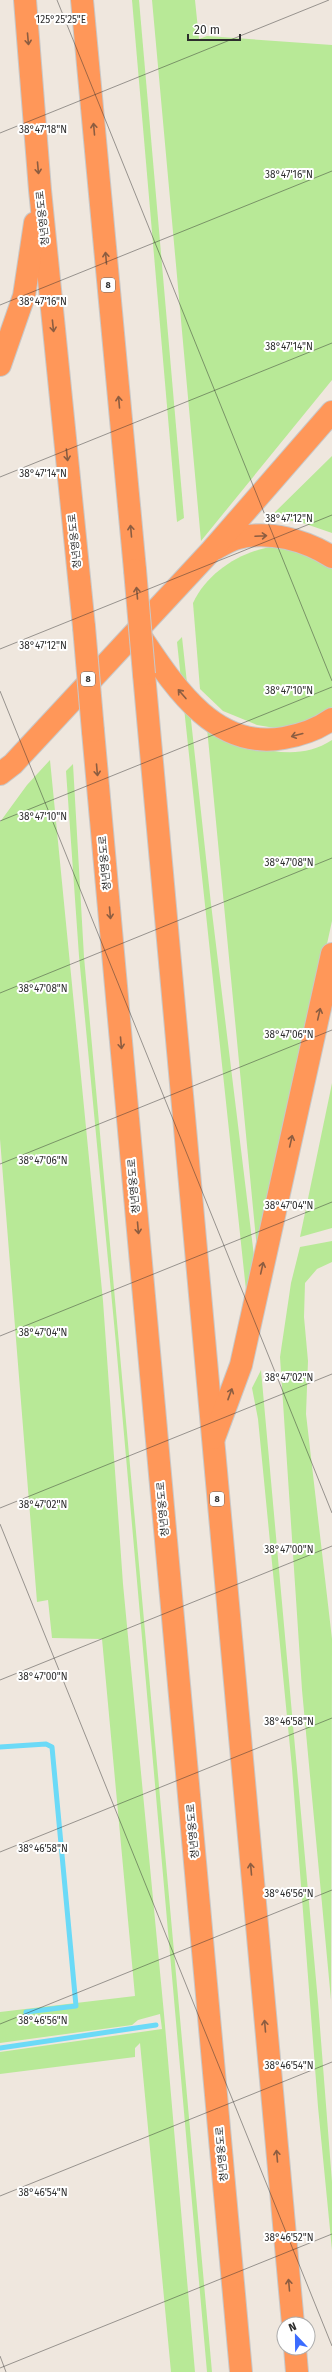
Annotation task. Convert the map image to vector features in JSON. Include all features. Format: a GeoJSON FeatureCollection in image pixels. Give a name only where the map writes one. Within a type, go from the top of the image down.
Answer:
{"type":"FeatureCollection","features":[{"type":"Feature","properties":{"kind":"highway","name":"청년영웅도로"},"geometry":{"type":"LineString","coordinates":[[25,0],[40,190],[84,627],[241,2372]]}},
{"type":"Feature","properties":{"kind":"highway","name":"8"},"geometry":{"type":"LineString","coordinates":[[82,0],[141,637],[150,667],[212,1443],[292,2316]]}},
{"type":"Feature","properties":{"kind":"highway"},"geometry":{"type":"LineString","coordinates":[[0,365],[24,296],[40,190]]}},
{"type":"Feature","properties":{"kind":"highway"},"geometry":{"type":"LineString","coordinates":[[0,774],[13,764],[210,551],[332,412]]}},
{"type":"Feature","properties":{"kind":"highway"},"geometry":{"type":"LineString","coordinates":[[210,551],[237,538],[264,535],[295,540],[318,549],[332,557]]}},
{"type":"Feature","properties":{"kind":"highway"},"geometry":{"type":"LineString","coordinates":[[150,667],[172,682],[193,706],[214,724],[243,737],[271,740],[299,735],[324,725],[332,719]]}},
{"type":"Feature","properties":{"kind":"highway"},"geometry":{"type":"LineString","coordinates":[[212,1443],[241,1365],[332,954]]}},
{"type":"Feature","properties":{"kind":"highway"},"geometry":{"type":"LineString","coordinates":[[296,2356],[297,2372]]}},
{"type":"Feature","properties":{"kind":"green space"},"geometry":{"type":"Polygon","coordinates":[[[132,0],[139,0],[184,518],[177,522],[132,0]]]}},
{"type":"Feature","properties":{"kind":"green space"},"geometry":{"type":"Polygon","coordinates":[[[152,0],[195,0],[199,39],[207,36],[332,45],[332,380],[201,541],[152,0]]]}},
{"type":"Feature","properties":{"kind":"green space"},"geometry":{"type":"Polygon","coordinates":[[[332,456],[332,533],[303,523],[270,517],[332,456]]]}},
{"type":"Feature","properties":{"kind":"green space"},"geometry":{"type":"Polygon","coordinates":[[[277,546],[332,564],[332,712],[297,725],[275,728],[257,725],[223,711],[200,689],[193,603],[208,581],[228,564],[239,557],[252,552],[277,546]]]}},
{"type":"Feature","properties":{"kind":"green space"},"geometry":{"type":"Polygon","coordinates":[[[182,637],[211,904],[259,1297],[248,1309],[177,642],[182,637]]]}},
{"type":"Feature","properties":{"kind":"green space"},"geometry":{"type":"Polygon","coordinates":[[[207,728],[253,746],[285,752],[317,748],[332,740],[332,921],[258,1260],[207,728]]]}},
{"type":"Feature","properties":{"kind":"green space"},"geometry":{"type":"Polygon","coordinates":[[[50,760],[103,1301],[123,1584],[164,2014],[195,2372],[171,2372],[140,2043],[135,2048],[135,2057],[0,2074],[0,2052],[162,2029],[160,2014],[138,2020],[132,2025],[0,2043],[0,2012],[135,1996],[102,1639],[52,1638],[48,1600],[37,1602],[0,1139],[0,822],[27,785],[50,760]]]}},
{"type":"Feature","properties":{"kind":"green space"},"geometry":{"type":"Polygon","coordinates":[[[73,764],[84,957],[212,2372],[207,2372],[116,1344],[79,956],[66,771],[73,764]]]}},
{"type":"Feature","properties":{"kind":"green space"},"geometry":{"type":"Polygon","coordinates":[[[332,1083],[332,1228],[300,1237],[330,1093],[332,1083]]]}},
{"type":"Feature","properties":{"kind":"green space"},"geometry":{"type":"Polygon","coordinates":[[[332,1241],[332,1262],[317,1269],[305,1283],[304,1317],[308,1361],[306,1414],[332,1639],[331,2000],[302,1690],[280,1357],[291,1283],[300,1247],[332,1241]]]}},
{"type":"Feature","properties":{"kind":"green space"},"geometry":{"type":"Polygon","coordinates":[[[261,1370],[318,2002],[332,2182],[332,2250],[318,2107],[292,1768],[258,1419],[252,1388],[261,1370]]]}},
{"type":"Feature","properties":{"kind":"waterway"},"geometry":{"type":"LineString","coordinates":[[0,1747],[46,1744],[52,1747],[76,2006],[26,2012],[27,2020]]}},
{"type":"Feature","properties":{"kind":"waterway"},"geometry":{"type":"LineString","coordinates":[[0,2048],[156,2025]]}}]}
